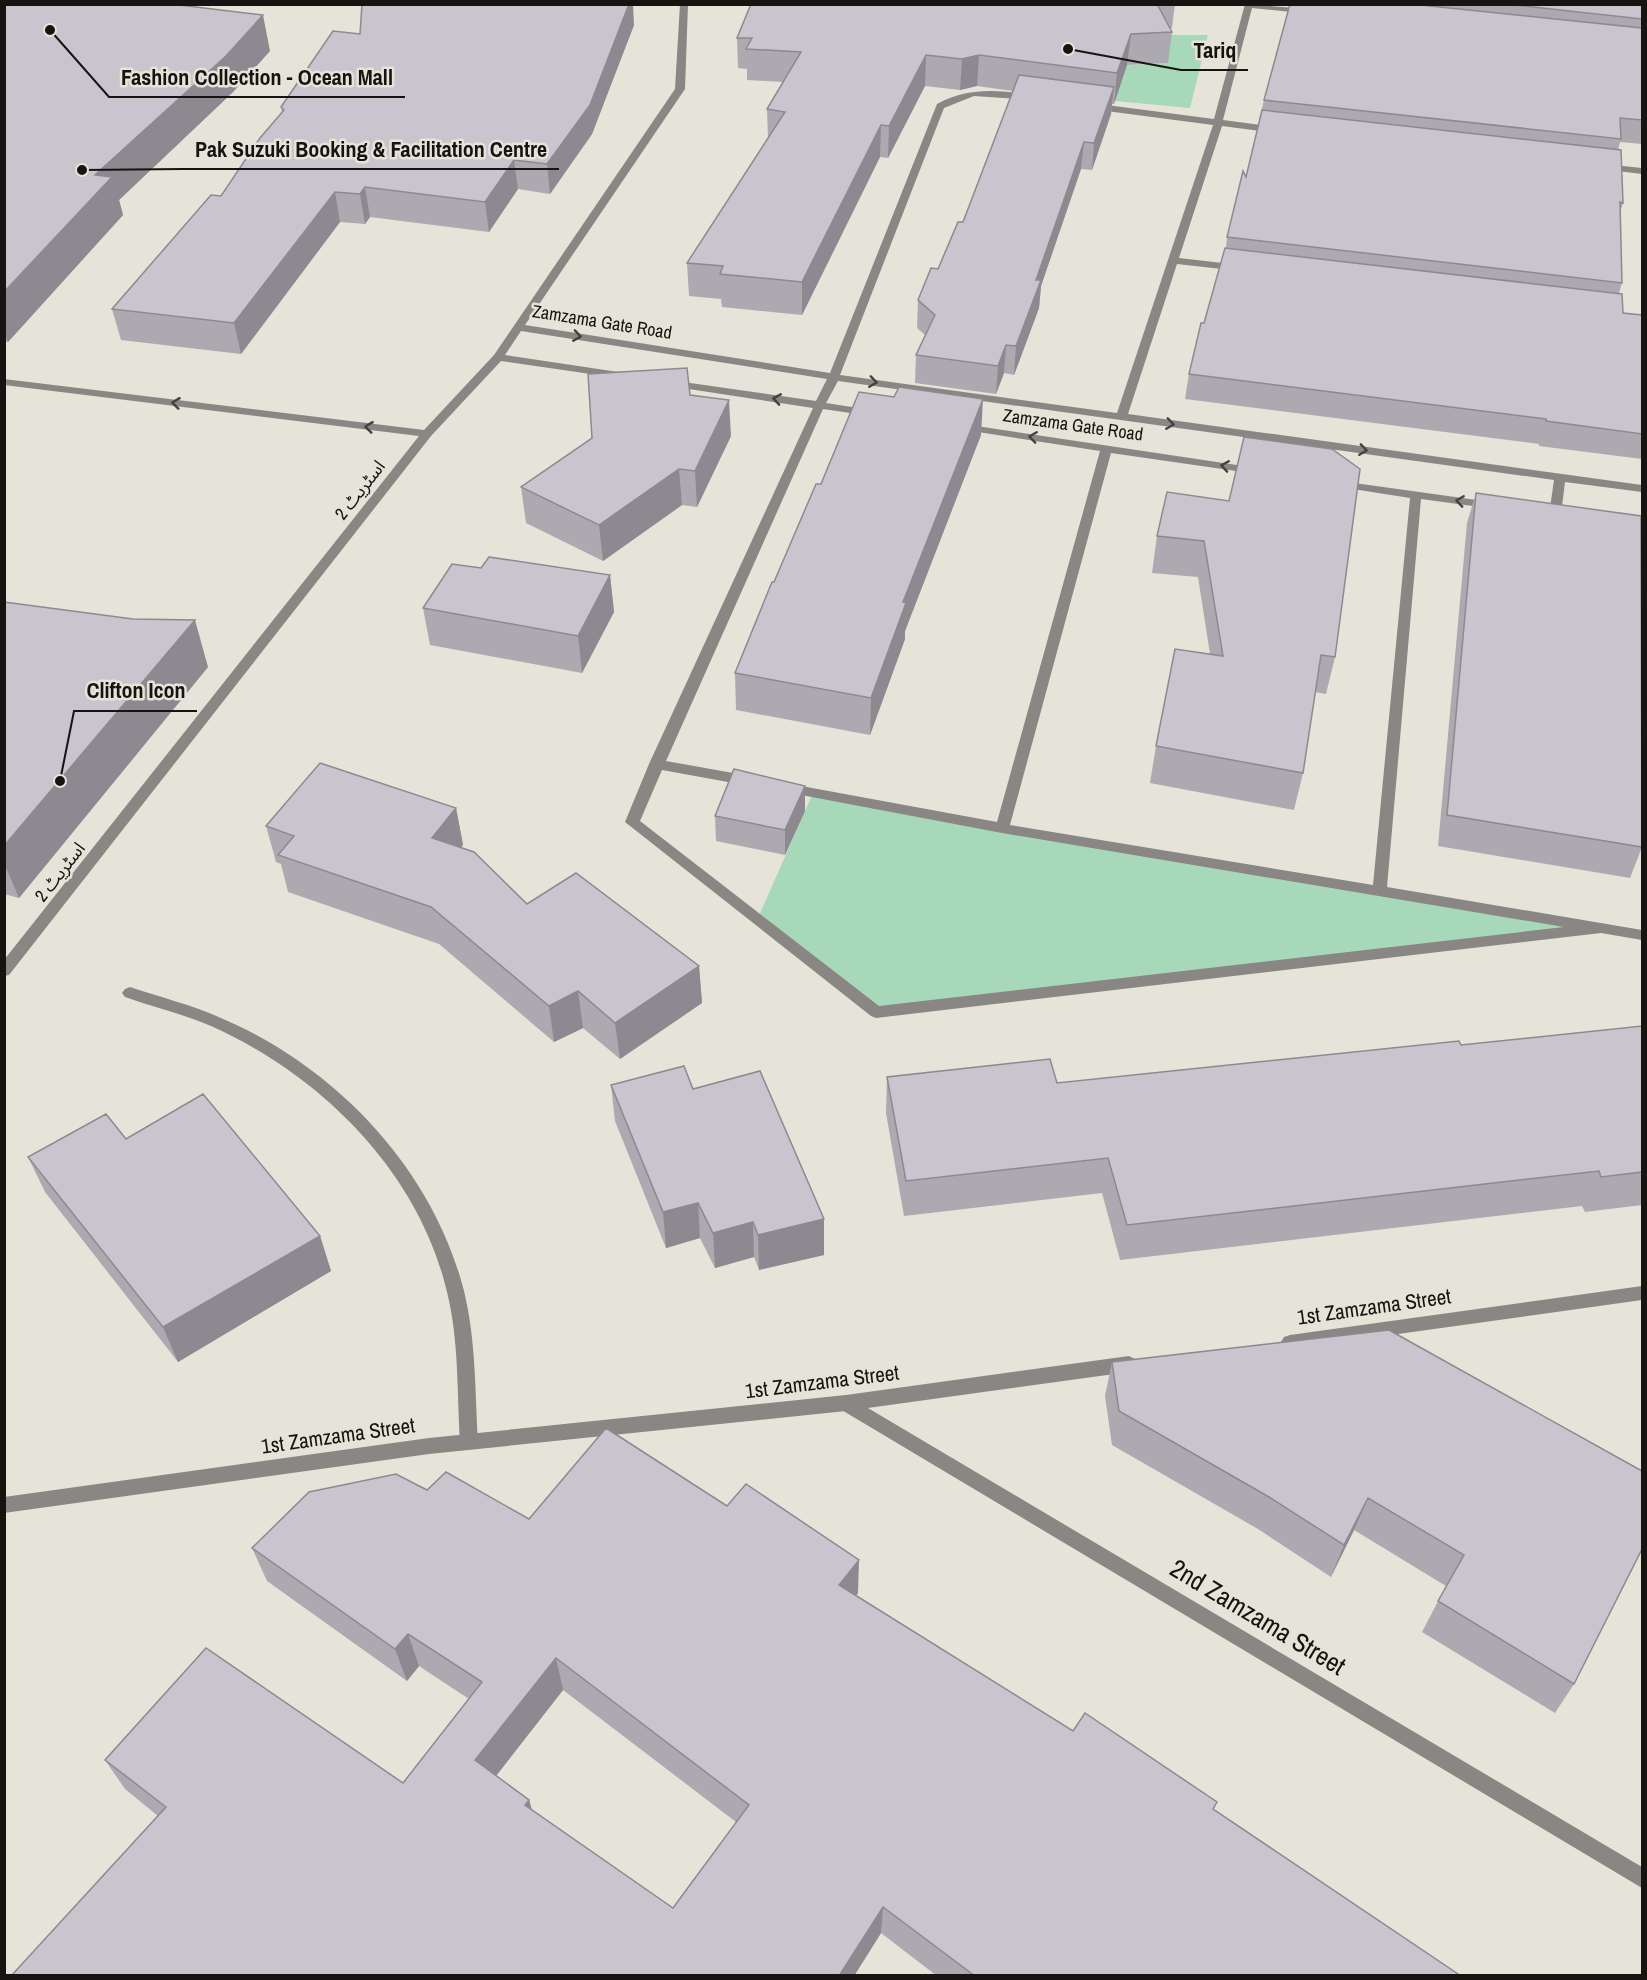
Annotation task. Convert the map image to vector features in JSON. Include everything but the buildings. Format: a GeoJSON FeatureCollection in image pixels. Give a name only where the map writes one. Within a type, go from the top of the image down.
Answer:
{"type":"FeatureCollection","features":[{"type":"Feature","properties":{"kind":"street","name":"اسٹریٹ 2"},"geometry":{"type":"LineString","coordinates":[[4,971],[427,434],[498,357],[680,89],[684,4]]}},
{"type":"Feature","properties":{"kind":"street"},"geometry":{"type":"LineString","coordinates":[[1121,418],[1218,123],[1249,5],[1320,13]]}},
{"type":"Feature","properties":{"kind":"street"},"geometry":{"type":"LineString","coordinates":[[1046,100],[977,91],[954,97],[940,106],[834,376],[656,764],[632,822],[876,1012],[1603,928]]}},
{"type":"Feature","properties":{"kind":"street"},"geometry":{"type":"LineString","coordinates":[[1080,105],[1289,131]]}},
{"type":"Feature","properties":{"kind":"street"},"geometry":{"type":"LineString","coordinates":[[1595,166],[1642,171]]}},
{"type":"Feature","properties":{"kind":"street"},"geometry":{"type":"LineString","coordinates":[[1173,260],[1255,270]]}},
{"type":"Feature","properties":{"kind":"street","name":"Zamzama Gate Road"},"geometry":{"type":"LineString","coordinates":[[519,327],[834,376],[1107,448],[1267,472]]}},
{"type":"Feature","properties":{"kind":"street"},"geometry":{"type":"LineString","coordinates":[[498,357],[636,378]]}},
{"type":"Feature","properties":{"kind":"street"},"geometry":{"type":"LineString","coordinates":[[658,381],[888,416]]}},
{"type":"Feature","properties":{"kind":"street"},"geometry":{"type":"LineString","coordinates":[[4,382],[427,434]]}},
{"type":"Feature","properties":{"kind":"street","name":"Zamzama Gate Road"},"geometry":{"type":"LineString","coordinates":[[946,425],[974,413],[1121,418],[1642,489]]}},
{"type":"Feature","properties":{"kind":"street"},"geometry":{"type":"LineString","coordinates":[[1002,828],[1107,448]]}},
{"type":"Feature","properties":{"kind":"street"},"geometry":{"type":"LineString","coordinates":[[1555,514],[1560,477]]}},
{"type":"Feature","properties":{"kind":"street"},"geometry":{"type":"LineString","coordinates":[[1324,481],[1509,508]]}},
{"type":"Feature","properties":{"kind":"street"},"geometry":{"type":"LineString","coordinates":[[1380,890],[1416,495]]}},
{"type":"Feature","properties":{"kind":"street"},"geometry":{"type":"LineString","coordinates":[[656,764],[1002,828],[1642,935]]}},
{"type":"Feature","properties":{"kind":"street"},"geometry":{"type":"LineString","coordinates":[[129,993],[216,1023],[286,1060],[338,1099],[383,1148],[412,1188],[432,1224],[452,1275],[460,1322],[469,1441]]}},
{"type":"Feature","properties":{"kind":"street","name":"1st Zamzama Street"},"geometry":{"type":"LineString","coordinates":[[1268,1345],[1642,1293]]}},
{"type":"Feature","properties":{"kind":"street","name":"1st Zamzama Street"},"geometry":{"type":"LineString","coordinates":[[4,1505],[469,1441],[846,1403],[1150,1361]]}},
{"type":"Feature","properties":{"kind":"street","name":"2nd Zamzama Street"},"geometry":{"type":"LineString","coordinates":[[846,1403],[1642,1878]]}},
{"type":"Feature","properties":{"kind":"green space"},"geometry":{"type":"Polygon","coordinates":[[[1153,35],[1208,35],[1190,108],[1094,99],[1082,68],[1168,63],[1153,35]]]}},
{"type":"Feature","properties":{"kind":"green space"},"geometry":{"type":"Polygon","coordinates":[[[813,793],[1603,928],[876,1012],[757,920],[813,793]]]}},
{"type":"Feature","properties":{"kind":"place","name":"Fashion Collection - Ocean Mall"},"geometry":{"type":"Point","coordinates":[50,30]}},
{"type":"Feature","properties":{"kind":"place","name":"Tariq"},"geometry":{"type":"Point","coordinates":[1068,49]}},
{"type":"Feature","properties":{"kind":"place","name":"Pak Suzuki Booking & Facilitation Centre"},"geometry":{"type":"Point","coordinates":[82,170]}},
{"type":"Feature","properties":{"kind":"place","name":"Clifton Icon"},"geometry":{"type":"Point","coordinates":[60,781]}}]}
